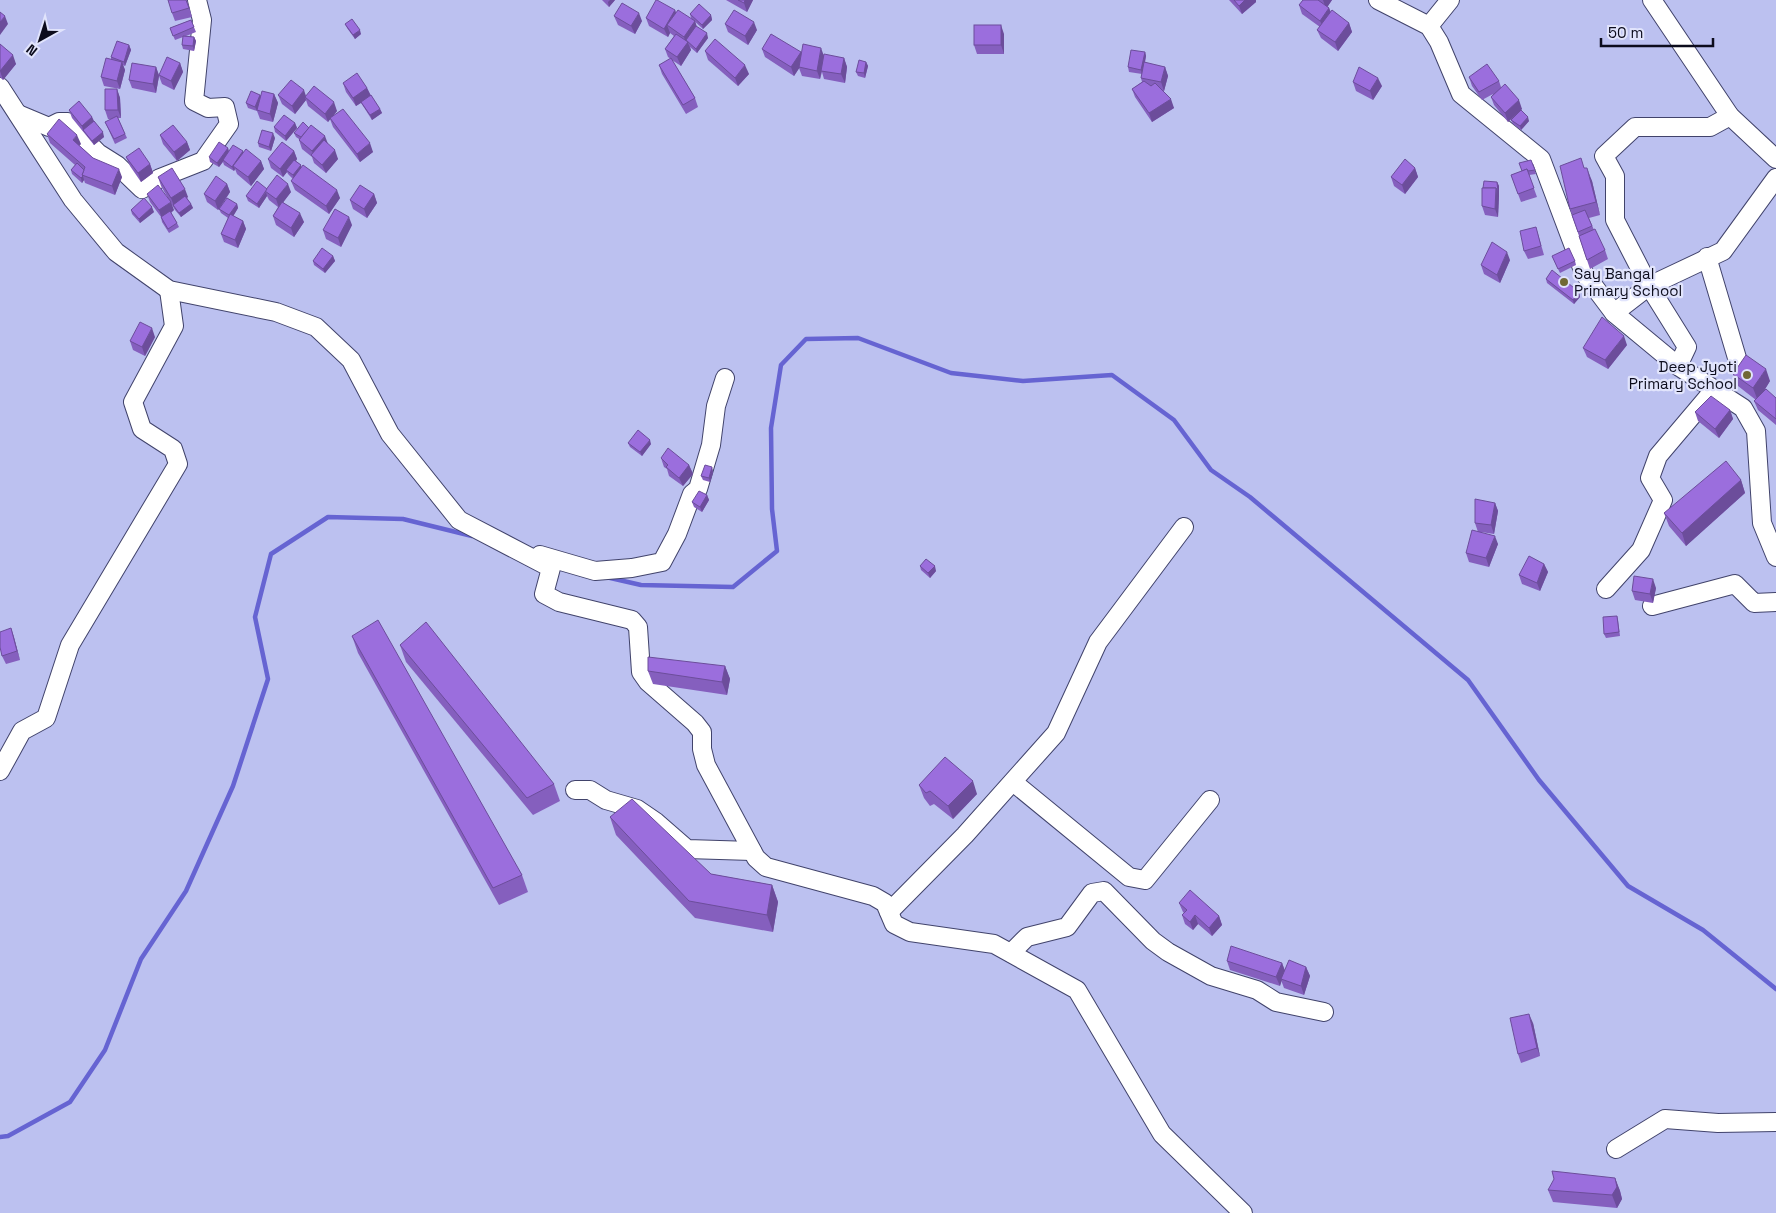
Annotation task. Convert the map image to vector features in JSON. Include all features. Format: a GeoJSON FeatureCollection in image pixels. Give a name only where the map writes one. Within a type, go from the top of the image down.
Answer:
{"type":"FeatureCollection","features":[{"type":"Feature","properties":{"kind":"street"},"geometry":{"type":"LineString","coordinates":[[18,114],[49,127],[59,122],[68,122],[98,153],[117,165],[142,189],[160,178],[203,161],[229,124],[225,107],[208,108],[194,101],[202,20],[196,0]]}},
{"type":"Feature","properties":{"kind":"street"},"geometry":{"type":"LineString","coordinates":[[1378,0],[1429,26],[1439,42],[1461,94],[1541,159],[1584,272],[1614,313],[1678,366],[1713,391],[1743,408],[1756,431],[1762,523],[1776,556]]}},
{"type":"Feature","properties":{"kind":"street"},"geometry":{"type":"LineString","coordinates":[[1429,26],[1450,0]]}},
{"type":"Feature","properties":{"kind":"street"},"geometry":{"type":"LineString","coordinates":[[1652,0],[1730,116],[1776,159]]}},
{"type":"Feature","properties":{"kind":"street"},"geometry":{"type":"LineString","coordinates":[[0,87],[73,200],[116,252],[170,290],[276,312],[316,327],[351,360],[390,434],[459,520],[551,568],[544,594],[559,602],[632,620],[638,627],[641,672],[648,682],[695,722],[702,732],[702,749],[706,765],[752,850],[766,867],[873,896],[885,904],[894,924],[910,932],[994,944],[1077,990],[1162,1134],[1243,1213]]}},
{"type":"Feature","properties":{"kind":"street"},"geometry":{"type":"LineString","coordinates":[[1678,366],[1687,347],[1649,286],[1615,220],[1615,176],[1604,156],[1635,127],[1710,127],[1730,116]]}},
{"type":"Feature","properties":{"kind":"street"},"geometry":{"type":"LineString","coordinates":[[1614,313],[1649,286],[1723,251],[1776,178]]}},
{"type":"Feature","properties":{"kind":"street"},"geometry":{"type":"LineString","coordinates":[[1707,257],[1737,358]]}},
{"type":"Feature","properties":{"kind":"street"},"geometry":{"type":"LineString","coordinates":[[0,771],[22,730],[46,718],[70,645],[178,464],[173,449],[142,429],[133,402],[174,326],[170,290]]}},
{"type":"Feature","properties":{"kind":"street"},"geometry":{"type":"LineString","coordinates":[[496,539],[555,560],[595,571],[632,568],[662,562],[678,534],[692,494],[698,489],[711,445],[716,406],[725,378]]}},
{"type":"Feature","properties":{"kind":"street"},"geometry":{"type":"LineString","coordinates":[[1606,589],[1641,550],[1663,500],[1650,478],[1658,456],[1713,391]]}},
{"type":"Feature","properties":{"kind":"street"},"geometry":{"type":"LineString","coordinates":[[889,912],[965,835],[1056,732],[1098,642],[1184,527]]}},
{"type":"Feature","properties":{"kind":"street"},"geometry":{"type":"LineString","coordinates":[[1652,606],[1735,584],[1754,603],[1776,602]]}},
{"type":"Feature","properties":{"kind":"street"},"geometry":{"type":"LineString","coordinates":[[1013,782],[1129,878],[1145,880],[1210,800]]}},
{"type":"Feature","properties":{"kind":"street"},"geometry":{"type":"LineString","coordinates":[[575,790],[590,790],[606,800],[637,809],[656,822],[686,849],[752,850]]}},
{"type":"Feature","properties":{"kind":"street"},"geometry":{"type":"LineString","coordinates":[[1011,953],[1028,937],[1067,927],[1092,893],[1104,891],[1153,941],[1168,952],[1212,976],[1257,990],[1276,1002],[1324,1012]]}},
{"type":"Feature","properties":{"kind":"street"},"geometry":{"type":"LineString","coordinates":[[1616,1148],[1666,1119],[1718,1123],[1776,1122]]}},
{"type":"Feature","properties":{"kind":"building"},"geometry":{"type":"Polygon","coordinates":[[[168,0],[186,0],[189,8],[172,13],[168,0]]]}},
{"type":"Feature","properties":{"kind":"building"},"geometry":{"type":"Polygon","coordinates":[[[656,0],[675,10],[664,29],[646,18],[656,0]]]}},
{"type":"Feature","properties":{"kind":"building"},"geometry":{"type":"Polygon","coordinates":[[[1234,0],[1245,0],[1239,6],[1234,0]]]}},
{"type":"Feature","properties":{"kind":"building"},"geometry":{"type":"Polygon","coordinates":[[[1303,0],[1318,0],[1329,8],[1320,21],[1299,5],[1303,0]]]}},
{"type":"Feature","properties":{"kind":"building"},"geometry":{"type":"Polygon","coordinates":[[[622,3],[639,13],[631,26],[614,16],[622,3]]]}},
{"type":"Feature","properties":{"kind":"building"},"geometry":{"type":"Polygon","coordinates":[[[699,4],[711,15],[702,25],[690,14],[699,4]]]}},
{"type":"Feature","properties":{"kind":"building"},"geometry":{"type":"Polygon","coordinates":[[[678,10],[695,21],[684,37],[667,25],[678,10]]]}},
{"type":"Feature","properties":{"kind":"building"},"geometry":{"type":"Polygon","coordinates":[[[734,10],[754,22],[745,36],[725,24],[734,10]]]}},
{"type":"Feature","properties":{"kind":"building"},"geometry":{"type":"Polygon","coordinates":[[[1332,10],[1349,23],[1335,42],[1317,30],[1332,10]]]}},
{"type":"Feature","properties":{"kind":"building"},"geometry":{"type":"Polygon","coordinates":[[[0,12],[5,16],[0,22],[0,12]]]}},
{"type":"Feature","properties":{"kind":"building"},"geometry":{"type":"Polygon","coordinates":[[[352,19],[360,30],[353,35],[345,24],[352,19]]]}},
{"type":"Feature","properties":{"kind":"building"},"geometry":{"type":"Polygon","coordinates":[[[191,20],[194,27],[173,36],[170,28],[191,20]]]}},
{"type":"Feature","properties":{"kind":"building"},"geometry":{"type":"Polygon","coordinates":[[[974,25],[1001,25],[1001,45],[974,45],[974,25]]]}},
{"type":"Feature","properties":{"kind":"building"},"geometry":{"type":"Polygon","coordinates":[[[696,26],[707,33],[696,49],[686,40],[696,26]]]}},
{"type":"Feature","properties":{"kind":"building"},"geometry":{"type":"Polygon","coordinates":[[[676,34],[688,42],[677,57],[665,49],[676,34]]]}},
{"type":"Feature","properties":{"kind":"building"},"geometry":{"type":"Polygon","coordinates":[[[771,34],[801,52],[791,67],[762,49],[771,34]]]}},
{"type":"Feature","properties":{"kind":"building"},"geometry":{"type":"Polygon","coordinates":[[[183,36],[194,37],[193,46],[182,45],[183,36]]]}},
{"type":"Feature","properties":{"kind":"building"},"geometry":{"type":"Polygon","coordinates":[[[715,39],[745,65],[735,78],[705,51],[715,39]]]}},
{"type":"Feature","properties":{"kind":"building"},"geometry":{"type":"Polygon","coordinates":[[[117,41],[129,45],[124,62],[111,57],[117,41]]]}},
{"type":"Feature","properties":{"kind":"building"},"geometry":{"type":"Polygon","coordinates":[[[0,44],[13,55],[0,71],[0,44]]]}},
{"type":"Feature","properties":{"kind":"building"},"geometry":{"type":"Polygon","coordinates":[[[803,44],[821,48],[817,71],[799,67],[803,44]]]}},
{"type":"Feature","properties":{"kind":"building"},"geometry":{"type":"Polygon","coordinates":[[[1131,50],[1145,52],[1141,70],[1128,67],[1131,50]]]}},
{"type":"Feature","properties":{"kind":"building"},"geometry":{"type":"Polygon","coordinates":[[[824,54],[844,58],[841,74],[821,71],[824,54]]]}},
{"type":"Feature","properties":{"kind":"building"},"geometry":{"type":"Polygon","coordinates":[[[167,57],[180,63],[171,81],[159,75],[167,57]]]}},
{"type":"Feature","properties":{"kind":"building"},"geometry":{"type":"Polygon","coordinates":[[[106,58],[122,62],[117,81],[101,77],[106,58]]]}},
{"type":"Feature","properties":{"kind":"building"},"geometry":{"type":"Polygon","coordinates":[[[671,58],[695,98],[683,105],[659,65],[671,58]]]}},
{"type":"Feature","properties":{"kind":"building"},"geometry":{"type":"Polygon","coordinates":[[[859,60],[866,62],[864,73],[856,72],[859,60]]]}},
{"type":"Feature","properties":{"kind":"building"},"geometry":{"type":"Polygon","coordinates":[[[1144,62],[1165,67],[1161,82],[1141,78],[1144,62]]]}},
{"type":"Feature","properties":{"kind":"building"},"geometry":{"type":"Polygon","coordinates":[[[132,63],[156,67],[153,84],[129,80],[132,63]]]}},
{"type":"Feature","properties":{"kind":"building"},"geometry":{"type":"Polygon","coordinates":[[[1487,64],[1499,81],[1479,92],[1469,77],[1487,64]]]}},
{"type":"Feature","properties":{"kind":"building"},"geometry":{"type":"Polygon","coordinates":[[[1359,67],[1378,78],[1370,91],[1353,82],[1359,67]]]}},
{"type":"Feature","properties":{"kind":"building"},"geometry":{"type":"Polygon","coordinates":[[[357,73],[367,88],[353,98],[343,83],[357,73]]]}},
{"type":"Feature","properties":{"kind":"building"},"geometry":{"type":"Polygon","coordinates":[[[291,80],[304,90],[292,106],[278,95],[291,80]]]}},
{"type":"Feature","properties":{"kind":"building"},"geometry":{"type":"Polygon","coordinates":[[[1144,81],[1151,86],[1155,83],[1171,99],[1149,113],[1132,89],[1144,81]]]}},
{"type":"Feature","properties":{"kind":"building"},"geometry":{"type":"Polygon","coordinates":[[[1505,84],[1519,100],[1505,113],[1491,97],[1505,84]]]}},
{"type":"Feature","properties":{"kind":"building"},"geometry":{"type":"Polygon","coordinates":[[[314,86],[334,102],[325,114],[305,97],[314,86]]]}},
{"type":"Feature","properties":{"kind":"building"},"geometry":{"type":"Polygon","coordinates":[[[105,89],[117,89],[118,110],[105,110],[105,89]]]}},
{"type":"Feature","properties":{"kind":"building"},"geometry":{"type":"Polygon","coordinates":[[[251,91],[260,95],[255,107],[246,103],[251,91]]]}},
{"type":"Feature","properties":{"kind":"building"},"geometry":{"type":"Polygon","coordinates":[[[262,91],[274,94],[270,114],[257,110],[262,91]]]}},
{"type":"Feature","properties":{"kind":"building"},"geometry":{"type":"Polygon","coordinates":[[[371,95],[380,109],[370,115],[361,102],[371,95]]]}},
{"type":"Feature","properties":{"kind":"building"},"geometry":{"type":"Polygon","coordinates":[[[79,101],[92,117],[82,126],[69,110],[79,101]]]}},
{"type":"Feature","properties":{"kind":"building"},"geometry":{"type":"Polygon","coordinates":[[[343,109],[370,143],[357,154],[330,118],[343,109]]]}},
{"type":"Feature","properties":{"kind":"building"},"geometry":{"type":"Polygon","coordinates":[[[1521,110],[1528,117],[1520,126],[1511,120],[1521,110]]]}},
{"type":"Feature","properties":{"kind":"building"},"geometry":{"type":"Polygon","coordinates":[[[284,115],[295,123],[285,136],[274,127],[284,115]]]}},
{"type":"Feature","properties":{"kind":"building"},"geometry":{"type":"Polygon","coordinates":[[[117,116],[125,134],[114,139],[105,122],[117,116]]]}},
{"type":"Feature","properties":{"kind":"building"},"geometry":{"type":"Polygon","coordinates":[[[59,119],[77,135],[73,140],[93,158],[119,169],[112,186],[82,175],[85,167],[47,134],[59,119]]]}},
{"type":"Feature","properties":{"kind":"building"},"geometry":{"type":"Polygon","coordinates":[[[94,121],[103,132],[92,141],[83,130],[94,121]]]}},
{"type":"Feature","properties":{"kind":"building"},"geometry":{"type":"Polygon","coordinates":[[[303,122],[309,128],[301,137],[294,133],[303,122]]]}},
{"type":"Feature","properties":{"kind":"building"},"geometry":{"type":"Polygon","coordinates":[[[173,125],[187,142],[174,152],[160,135],[173,125]]]}},
{"type":"Feature","properties":{"kind":"building"},"geometry":{"type":"Polygon","coordinates":[[[311,125],[325,136],[312,151],[299,140],[311,125]]]}},
{"type":"Feature","properties":{"kind":"building"},"geometry":{"type":"Polygon","coordinates":[[[262,130],[273,133],[269,147],[258,143],[262,130]]]}},
{"type":"Feature","properties":{"kind":"building"},"geometry":{"type":"Polygon","coordinates":[[[324,140],[335,150],[322,165],[311,155],[324,140]]]}},
{"type":"Feature","properties":{"kind":"building"},"geometry":{"type":"Polygon","coordinates":[[[219,142],[228,148],[217,163],[209,157],[219,142]]]}},
{"type":"Feature","properties":{"kind":"building"},"geometry":{"type":"Polygon","coordinates":[[[282,142],[294,151],[280,169],[268,159],[282,142]]]}},
{"type":"Feature","properties":{"kind":"building"},"geometry":{"type":"Polygon","coordinates":[[[233,145],[243,151],[232,167],[223,160],[233,145]]]}},
{"type":"Feature","properties":{"kind":"building"},"geometry":{"type":"Polygon","coordinates":[[[139,148],[150,164],[138,173],[126,157],[139,148]]]}},
{"type":"Feature","properties":{"kind":"building"},"geometry":{"type":"Polygon","coordinates":[[[246,149],[261,161],[248,177],[233,166],[246,149]]]}},
{"type":"Feature","properties":{"kind":"building"},"geometry":{"type":"Polygon","coordinates":[[[1581,158],[1584,168],[1587,168],[1596,202],[1570,209],[1560,166],[1581,158]]]}},
{"type":"Feature","properties":{"kind":"building"},"geometry":{"type":"Polygon","coordinates":[[[1405,159],[1415,168],[1402,185],[1391,177],[1405,159]]]}},
{"type":"Feature","properties":{"kind":"building"},"geometry":{"type":"Polygon","coordinates":[[[294,160],[301,165],[293,175],[286,170],[294,160]]]}},
{"type":"Feature","properties":{"kind":"building"},"geometry":{"type":"Polygon","coordinates":[[[1531,160],[1535,170],[1528,171],[1527,169],[1522,171],[1519,163],[1531,160]]]}},
{"type":"Feature","properties":{"kind":"building"},"geometry":{"type":"Polygon","coordinates":[[[77,163],[84,170],[81,178],[71,170],[77,163]]]}},
{"type":"Feature","properties":{"kind":"building"},"geometry":{"type":"Polygon","coordinates":[[[303,165],[337,190],[326,206],[291,181],[303,165]]]}},
{"type":"Feature","properties":{"kind":"building"},"geometry":{"type":"Polygon","coordinates":[[[172,168],[185,189],[171,198],[158,177],[172,168]]]}},
{"type":"Feature","properties":{"kind":"building"},"geometry":{"type":"Polygon","coordinates":[[[1527,169],[1534,188],[1518,194],[1511,175],[1527,169]]]}},
{"type":"Feature","properties":{"kind":"building"},"geometry":{"type":"Polygon","coordinates":[[[277,175],[288,184],[276,199],[265,191],[277,175]]]}},
{"type":"Feature","properties":{"kind":"building"},"geometry":{"type":"Polygon","coordinates":[[[216,176],[227,184],[215,201],[204,194],[216,176]]]}},
{"type":"Feature","properties":{"kind":"building"},"geometry":{"type":"Polygon","coordinates":[[[257,181],[267,189],[257,204],[246,196],[257,181]]]}},
{"type":"Feature","properties":{"kind":"building"},"geometry":{"type":"Polygon","coordinates":[[[1484,181],[1497,182],[1498,192],[1496,188],[1483,188],[1484,181]]]}},
{"type":"Feature","properties":{"kind":"building"},"geometry":{"type":"Polygon","coordinates":[[[158,185],[171,202],[159,210],[147,194],[158,185]]]}},
{"type":"Feature","properties":{"kind":"building"},"geometry":{"type":"Polygon","coordinates":[[[360,185],[374,194],[364,209],[350,200],[360,185]]]}},
{"type":"Feature","properties":{"kind":"building"},"geometry":{"type":"Polygon","coordinates":[[[1482,188],[1496,188],[1495,209],[1482,206],[1482,188]]]}},
{"type":"Feature","properties":{"kind":"building"},"geometry":{"type":"Polygon","coordinates":[[[185,196],[191,204],[179,213],[173,205],[185,196]]]}},
{"type":"Feature","properties":{"kind":"building"},"geometry":{"type":"Polygon","coordinates":[[[144,198],[152,207],[139,219],[131,210],[144,198]]]}},
{"type":"Feature","properties":{"kind":"building"},"geometry":{"type":"Polygon","coordinates":[[[227,198],[237,204],[229,215],[219,209],[227,198]]]}},
{"type":"Feature","properties":{"kind":"building"},"geometry":{"type":"Polygon","coordinates":[[[282,202],[300,213],[291,228],[273,216],[282,202]]]}},
{"type":"Feature","properties":{"kind":"building"},"geometry":{"type":"Polygon","coordinates":[[[335,209],[349,217],[338,238],[323,230],[335,209]]]}},
{"type":"Feature","properties":{"kind":"building"},"geometry":{"type":"Polygon","coordinates":[[[1585,210],[1592,226],[1578,232],[1572,215],[1585,210]]]}},
{"type":"Feature","properties":{"kind":"building"},"geometry":{"type":"Polygon","coordinates":[[[170,211],[177,223],[168,229],[161,217],[170,211]]]}},
{"type":"Feature","properties":{"kind":"building"},"geometry":{"type":"Polygon","coordinates":[[[230,214],[243,221],[235,240],[221,234],[230,214]]]}},
{"type":"Feature","properties":{"kind":"building"},"geometry":{"type":"Polygon","coordinates":[[[1536,227],[1541,246],[1524,251],[1520,231],[1536,227]]]}},
{"type":"Feature","properties":{"kind":"building"},"geometry":{"type":"Polygon","coordinates":[[[1595,229],[1605,250],[1587,260],[1579,236],[1595,229]]]}},
{"type":"Feature","properties":{"kind":"building"},"geometry":{"type":"Polygon","coordinates":[[[1492,242],[1507,252],[1497,275],[1481,265],[1492,242]]]}},
{"type":"Feature","properties":{"kind":"building"},"geometry":{"type":"Polygon","coordinates":[[[322,248],[333,256],[323,269],[313,261],[322,248]]]}},
{"type":"Feature","properties":{"kind":"building"},"geometry":{"type":"Polygon","coordinates":[[[1569,248],[1575,261],[1558,269],[1552,256],[1569,248]]]}},
{"type":"Feature","properties":{"kind":"building"},"geometry":{"type":"Polygon","coordinates":[[[1552,270],[1579,292],[1573,300],[1546,279],[1552,270]]]}},
{"type":"Feature","properties":{"kind":"building"},"geometry":{"type":"Polygon","coordinates":[[[1602,317],[1624,336],[1605,360],[1583,348],[1602,317]]]}},
{"type":"Feature","properties":{"kind":"building"},"geometry":{"type":"Polygon","coordinates":[[[140,322],[152,328],[142,347],[130,341],[140,322]]]}},
{"type":"Feature","properties":{"kind":"building"},"geometry":{"type":"Polygon","coordinates":[[[1746,355],[1766,369],[1753,388],[1733,374],[1746,355]]]}},
{"type":"Feature","properties":{"kind":"building"},"geometry":{"type":"Polygon","coordinates":[[[1766,389],[1776,398],[1776,419],[1754,401],[1766,389]]]}},
{"type":"Feature","properties":{"kind":"building"},"geometry":{"type":"Polygon","coordinates":[[[1711,396],[1730,410],[1715,429],[1695,412],[1711,396]]]}},
{"type":"Feature","properties":{"kind":"building"},"geometry":{"type":"Polygon","coordinates":[[[638,430],[650,440],[640,452],[628,443],[638,430]]]}},
{"type":"Feature","properties":{"kind":"building"},"geometry":{"type":"Polygon","coordinates":[[[668,448],[689,465],[679,478],[666,467],[668,465],[661,458],[668,448]]]}},
{"type":"Feature","properties":{"kind":"building"},"geometry":{"type":"Polygon","coordinates":[[[1726,461],[1741,480],[1682,533],[1664,513],[1726,461]]]}},
{"type":"Feature","properties":{"kind":"building"},"geometry":{"type":"Polygon","coordinates":[[[705,465],[712,467],[709,478],[701,476],[705,465]]]}},
{"type":"Feature","properties":{"kind":"building"},"geometry":{"type":"Polygon","coordinates":[[[699,491],[707,495],[700,507],[692,502],[699,491]]]}},
{"type":"Feature","properties":{"kind":"building"},"geometry":{"type":"Polygon","coordinates":[[[1475,499],[1495,503],[1491,525],[1475,523],[1475,499]]]}},
{"type":"Feature","properties":{"kind":"building"},"geometry":{"type":"Polygon","coordinates":[[[1472,530],[1495,536],[1486,558],[1466,553],[1472,530]]]}},
{"type":"Feature","properties":{"kind":"building"},"geometry":{"type":"Polygon","coordinates":[[[1529,556],[1544,564],[1537,583],[1519,575],[1529,556]]]}},
{"type":"Feature","properties":{"kind":"building"},"geometry":{"type":"Polygon","coordinates":[[[926,559],[935,566],[928,573],[920,566],[926,559]]]}},
{"type":"Feature","properties":{"kind":"building"},"geometry":{"type":"Polygon","coordinates":[[[1634,576],[1653,579],[1650,594],[1632,591],[1634,576]]]}},
{"type":"Feature","properties":{"kind":"building"},"geometry":{"type":"Polygon","coordinates":[[[1617,616],[1619,632],[1604,634],[1603,617],[1617,616]]]}},
{"type":"Feature","properties":{"kind":"building"},"geometry":{"type":"Polygon","coordinates":[[[378,620],[522,875],[493,888],[352,636],[378,620]]]}},
{"type":"Feature","properties":{"kind":"building"},"geometry":{"type":"Polygon","coordinates":[[[426,622],[554,784],[527,798],[400,645],[426,622]]]}},
{"type":"Feature","properties":{"kind":"building"},"geometry":{"type":"Polygon","coordinates":[[[11,628],[17,651],[2,656],[0,632],[11,628]]]}},
{"type":"Feature","properties":{"kind":"building"},"geometry":{"type":"Polygon","coordinates":[[[648,657],[725,666],[722,682],[648,671],[648,657]]]}},
{"type":"Feature","properties":{"kind":"building"},"geometry":{"type":"Polygon","coordinates":[[[945,757],[973,781],[948,806],[930,791],[926,793],[919,785],[945,757]]]}},
{"type":"Feature","properties":{"kind":"building"},"geometry":{"type":"Polygon","coordinates":[[[632,799],[711,874],[772,885],[767,915],[689,901],[610,817],[632,799]]]}},
{"type":"Feature","properties":{"kind":"building"},"geometry":{"type":"Polygon","coordinates":[[[1190,890],[1219,916],[1209,928],[1195,915],[1190,922],[1182,915],[1187,910],[1179,903],[1190,890]]]}},
{"type":"Feature","properties":{"kind":"building"},"geometry":{"type":"Polygon","coordinates":[[[1231,946],[1282,963],[1276,977],[1227,961],[1231,946]]]}},
{"type":"Feature","properties":{"kind":"building"},"geometry":{"type":"Polygon","coordinates":[[[1289,960],[1306,967],[1301,986],[1281,979],[1289,960]]]}},
{"type":"Feature","properties":{"kind":"building"},"geometry":{"type":"Polygon","coordinates":[[[1529,1014],[1537,1048],[1518,1054],[1510,1018],[1529,1014]]]}},
{"type":"Feature","properties":{"kind":"building"},"geometry":{"type":"Polygon","coordinates":[[[1552,1171],[1615,1178],[1617,1187],[1612,1195],[1548,1190],[1554,1179],[1552,1171]]]}},
{"type":"Feature","properties":{"kind":"waterway"},"geometry":{"type":"LineString","coordinates":[[606,577],[641,585],[733,587],[777,551],[772,509],[771,428],[781,365],[806,339],[858,338],[951,373],[1023,381],[1112,375],[1174,420],[1211,470],[1250,497],[1468,680],[1539,780],[1628,886],[1703,930],[1776,989]]}},
{"type":"Feature","properties":{"kind":"waterway"},"geometry":{"type":"LineString","coordinates":[[0,1137],[8,1136],[70,1102],[105,1050],[141,959],[186,891],[233,786],[268,679],[255,617],[271,554],[328,517],[403,519],[472,536]]}},
{"type":"Feature","properties":{"kind":"place","name":"Say Bangal Primary School"},"geometry":{"type":"Point","coordinates":[1564,282]}},
{"type":"Feature","properties":{"kind":"place","name":"Deep Jyoti Primary School"},"geometry":{"type":"Point","coordinates":[1747,375]}}]}
